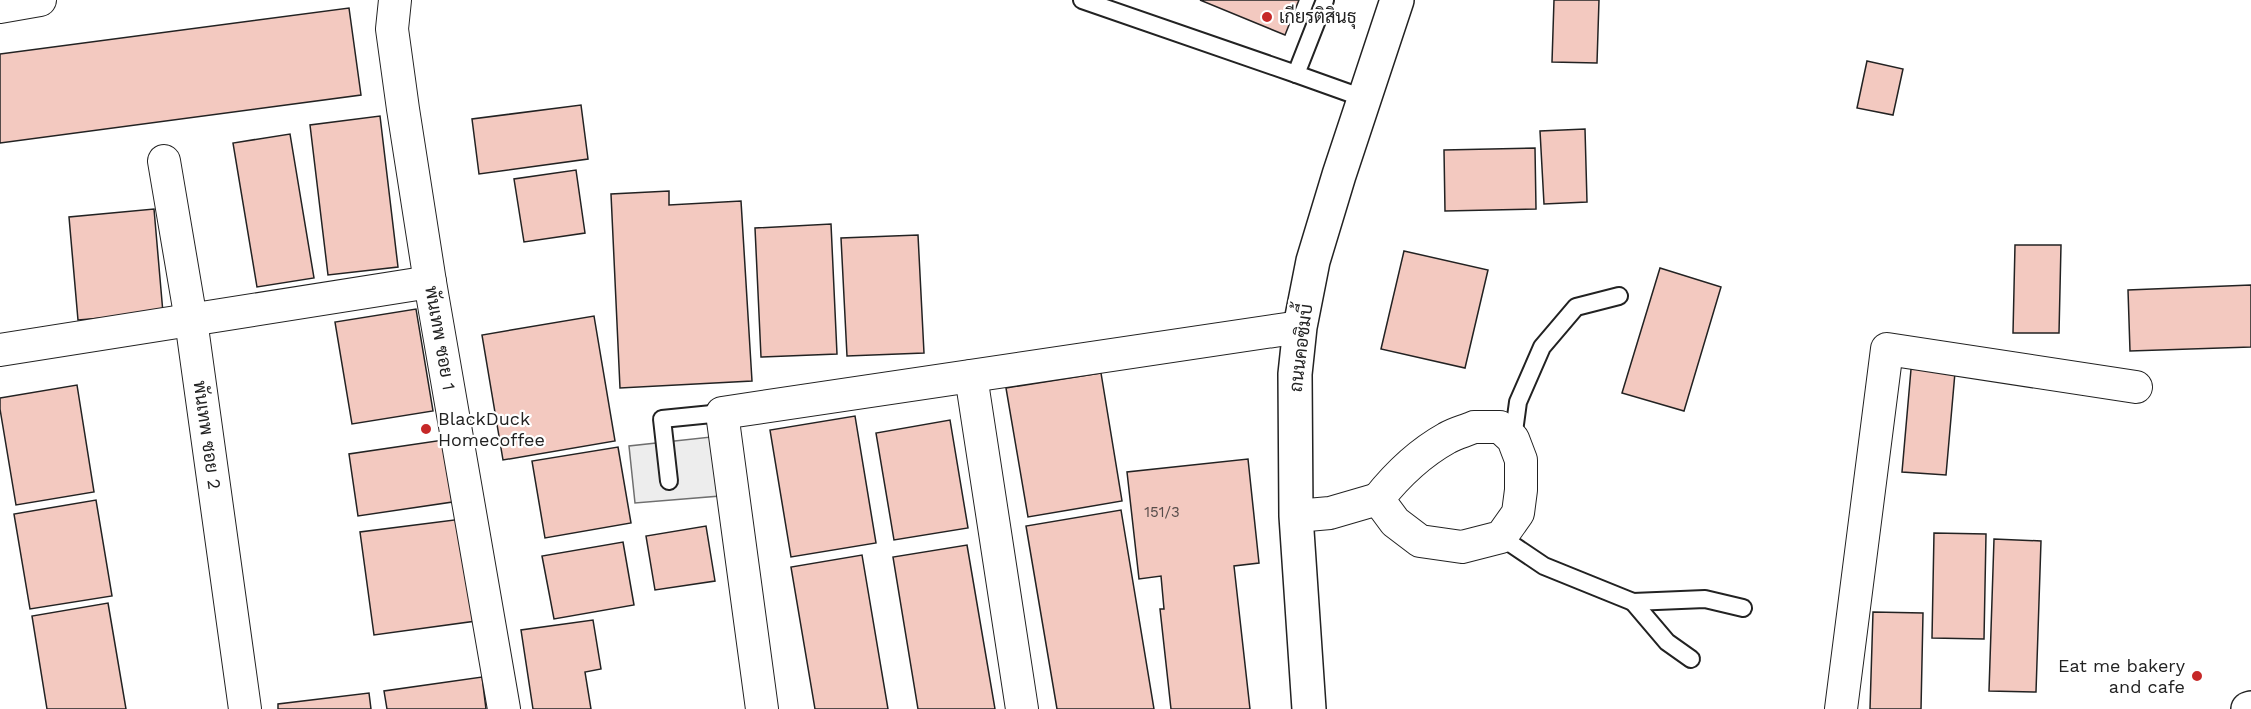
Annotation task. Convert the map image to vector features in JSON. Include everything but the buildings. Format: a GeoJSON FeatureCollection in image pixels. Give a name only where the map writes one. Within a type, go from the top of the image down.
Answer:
{"type":"FeatureCollection","features":[{"type":"Feature","properties":{"kind":"street"},"geometry":{"type":"LineString","coordinates":[[0,7],[40,0]]}},
{"type":"Feature","properties":{"kind":"street","name":"พันเทพ ซอย 1"},"geometry":{"type":"LineString","coordinates":[[394,0],[392,29],[403,109],[430,282],[504,709]]}},
{"type":"Feature","properties":{"kind":"street","name":"ถนนคอซิมบี้"},"geometry":{"type":"LineString","coordinates":[[1309,709],[1296,516],[1295,384],[1300,327],[1313,261],[1397,0]]}},
{"type":"Feature","properties":{"kind":"street","name":"พันเทพ ซอย 2"},"geometry":{"type":"LineString","coordinates":[[164,161],[191,320],[245,709]]}},
{"type":"Feature","properties":{"kind":"street"},"geometry":{"type":"LineString","coordinates":[[0,350],[430,282]]}},
{"type":"Feature","properties":{"kind":"street"},"geometry":{"type":"LineString","coordinates":[[762,709],[722,413],[1300,327]]}},
{"type":"Feature","properties":{"kind":"street"},"geometry":{"type":"LineString","coordinates":[[1841,709],[1887,349],[2136,387]]}},
{"type":"Feature","properties":{"kind":"street"},"geometry":{"type":"LineString","coordinates":[[971,376],[1022,709]]}},
{"type":"Feature","properties":{"kind":"street"},"geometry":{"type":"LineString","coordinates":[[1296,516],[1330,513],[1378,499],[1397,476],[1447,438],[1474,427],[1500,427],[1513,439],[1521,460],[1518,513],[1501,537],[1462,548],[1420,541],[1395,522],[1378,499]]}},
{"type":"Feature","properties":{"kind":"lane"},"geometry":{"type":"LineString","coordinates":[[1082,0],[1366,99]]}},
{"type":"Feature","properties":{"kind":"lane"},"geometry":{"type":"LineString","coordinates":[[1296,74],[1325,0]]}},
{"type":"Feature","properties":{"kind":"lane"},"geometry":{"type":"LineString","coordinates":[[1513,439],[1518,402],[1542,347],[1576,307],[1619,296]]}},
{"type":"Feature","properties":{"kind":"lane"},"geometry":{"type":"LineString","coordinates":[[669,481],[662,418],[722,413]]}},
{"type":"Feature","properties":{"kind":"lane"},"geometry":{"type":"LineString","coordinates":[[1501,537],[1544,566],[1633,602],[1705,599],[1743,608]]}},
{"type":"Feature","properties":{"kind":"lane"},"geometry":{"type":"LineString","coordinates":[[1633,602],[1667,642],[1691,659]]}},
{"type":"Feature","properties":{"kind":"shaded area"},"geometry":{"type":"Polygon","coordinates":[[[711,437],[720,496],[635,503],[629,446],[711,437]]]}},
{"type":"Feature","properties":{"kind":"place","name":"เกียรติสินธุ"},"geometry":{"type":"Point","coordinates":[1267,17]}},
{"type":"Feature","properties":{"kind":"place","name":"BlackDuck Homecoffee"},"geometry":{"type":"Point","coordinates":[426,429]}},
{"type":"Feature","properties":{"kind":"place","name":"Eat me bakery and cafe"},"geometry":{"type":"Point","coordinates":[2197,676]}}]}
